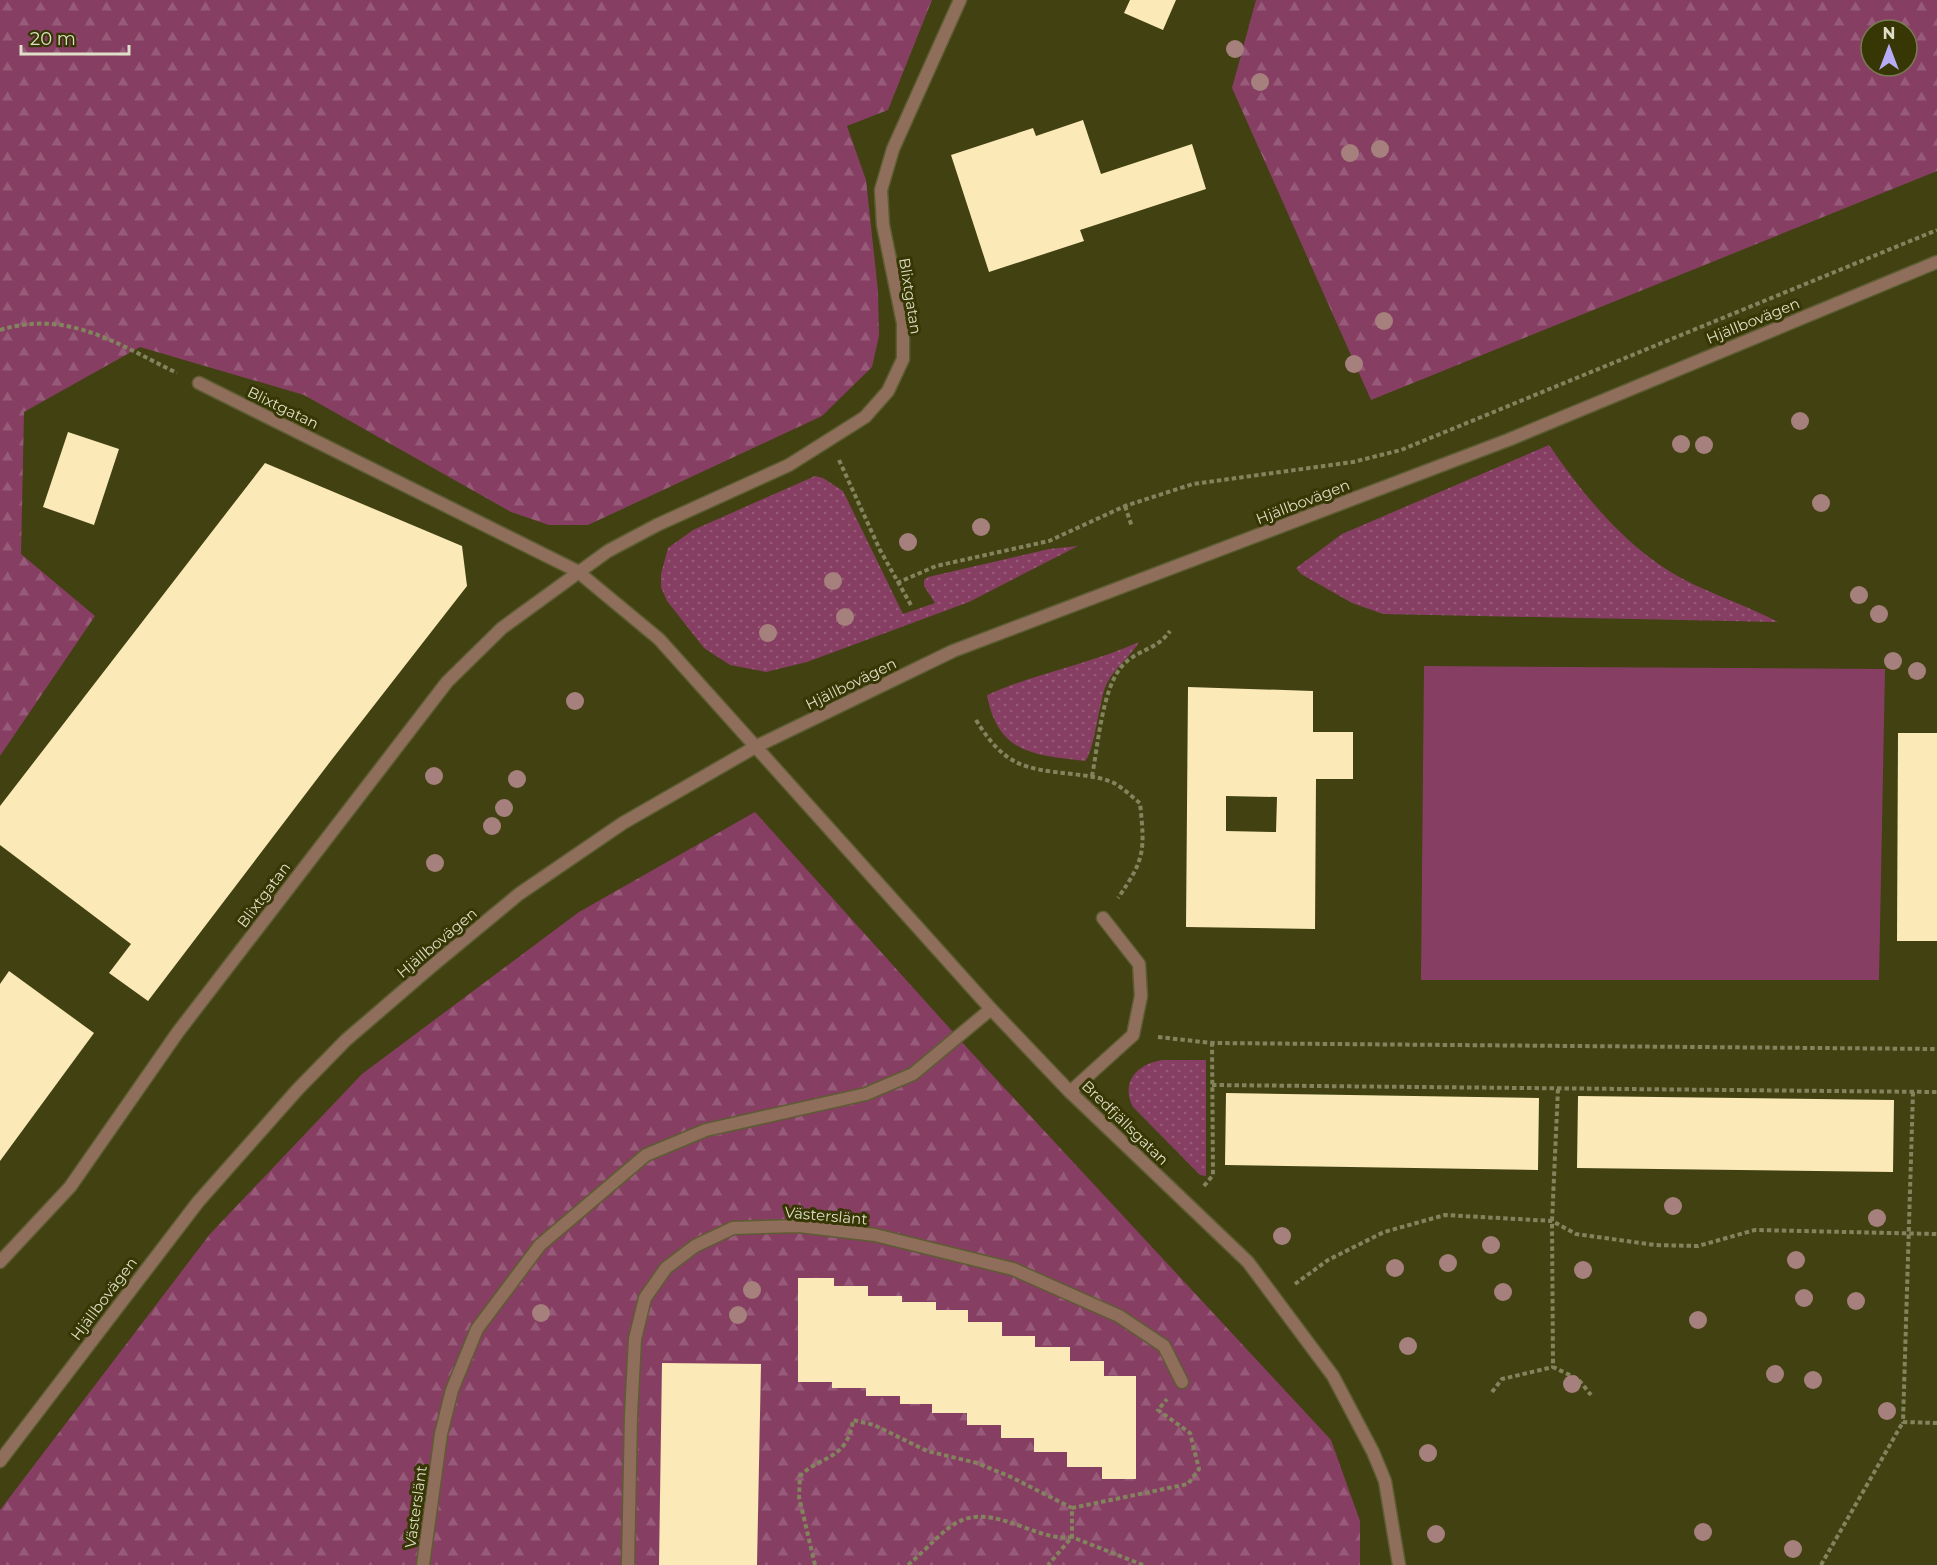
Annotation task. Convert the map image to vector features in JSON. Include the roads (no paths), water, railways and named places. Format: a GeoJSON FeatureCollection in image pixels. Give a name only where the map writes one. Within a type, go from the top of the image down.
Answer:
{"type":"FeatureCollection","features":[{"type":"Feature","properties":{"kind":"street","name":"Blixtgatan"},"geometry":{"type":"LineString","coordinates":[[0,1262],[70,1187],[178,1032],[447,682],[502,628],[577,571],[657,525],[789,465],[865,417],[888,391],[903,359],[903,322],[883,225],[881,189],[893,149],[960,0]]}},
{"type":"Feature","properties":{"kind":"street","name":"Hjällbovägen"},"geometry":{"type":"LineString","coordinates":[[0,1461],[198,1202],[256,1135],[346,1040],[519,894],[622,823],[757,746],[953,651],[1508,440],[1937,262]]}},
{"type":"Feature","properties":{"kind":"street","name":"Blixtgatan"},"geometry":{"type":"LineString","coordinates":[[199,383],[577,571],[659,639],[757,746]]}},
{"type":"Feature","properties":{"kind":"street","name":"Bredfjällsgatan"},"geometry":{"type":"LineString","coordinates":[[757,746],[991,1009],[1070,1092],[1248,1262],[1333,1376],[1373,1452],[1385,1481],[1399,1565]]}},
{"type":"Feature","properties":{"kind":"street"},"geometry":{"type":"LineString","coordinates":[[1070,1092],[1132,1035],[1141,996],[1139,964],[1103,918]]}},
{"type":"Feature","properties":{"kind":"street","name":"Västerslänt"},"geometry":{"type":"LineString","coordinates":[[423,1565],[441,1434],[453,1390],[477,1329],[540,1245],[646,1155],[706,1130],[866,1094],[885,1086],[913,1074],[991,1009]]}},
{"type":"Feature","properties":{"kind":"street","name":"Västerslänt"},"geometry":{"type":"LineString","coordinates":[[628,1565],[635,1339],[645,1298],[666,1268],[695,1246],[734,1228],[799,1226],[875,1235],[1013,1269],[1119,1316],[1164,1346],[1182,1383]]}}]}
